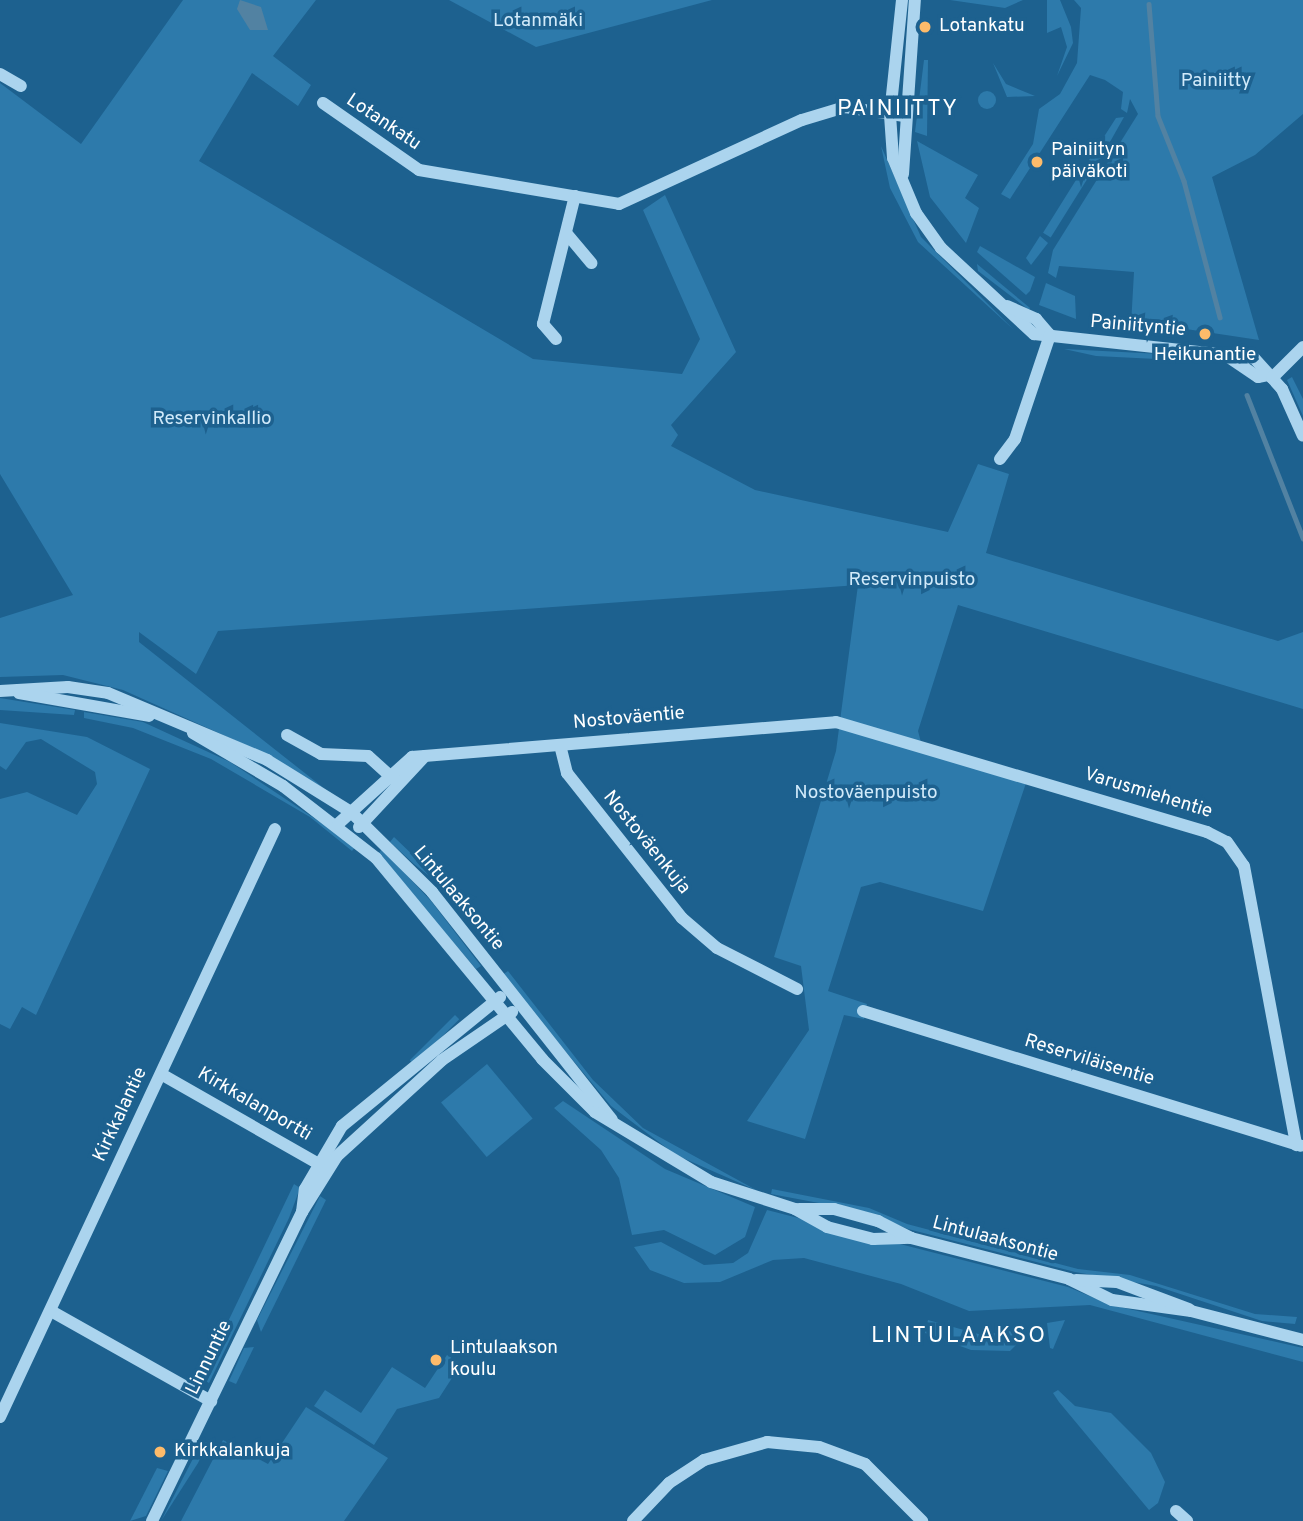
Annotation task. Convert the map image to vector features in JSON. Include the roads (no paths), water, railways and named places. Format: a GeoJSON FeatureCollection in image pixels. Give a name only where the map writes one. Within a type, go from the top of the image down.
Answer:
{"type":"FeatureCollection","features":[{"type":"Feature","properties":{"kind":"street","name":"Painiityntie"},"geometry":{"type":"LineString","coordinates":[[902,0],[890,115],[893,158],[928,231],[1006,306],[1028,331],[1254,358],[1270,377],[1303,436]]}},
{"type":"Feature","properties":{"kind":"street","name":"Painiityntie"},"geometry":{"type":"LineString","coordinates":[[903,178],[904,116],[915,0]]}},
{"type":"Feature","properties":{"kind":"street"},"geometry":{"type":"LineString","coordinates":[[0,74],[21,86]]}},
{"type":"Feature","properties":{"kind":"street","name":"Lotankatu"},"geometry":{"type":"LineString","coordinates":[[323,103],[419,170],[575,196],[634,202],[662,182],[802,120],[845,107],[904,116]]}},
{"type":"Feature","properties":{"kind":"street"},"geometry":{"type":"LineString","coordinates":[[556,339],[543,324],[575,196]]}},
{"type":"Feature","properties":{"kind":"street"},"geometry":{"type":"LineString","coordinates":[[567,234],[591,263]]}},
{"type":"Feature","properties":{"kind":"street"},"geometry":{"type":"LineString","coordinates":[[1000,459],[1015,439],[1050,335]]}},
{"type":"Feature","properties":{"kind":"street"},"geometry":{"type":"LineString","coordinates":[[1270,377],[1303,347]]}},
{"type":"Feature","properties":{"kind":"street","name":"Lintulaaksontie"},"geometry":{"type":"LineString","coordinates":[[7,691],[153,716],[267,760],[351,812],[432,892],[614,1123]]}},
{"type":"Feature","properties":{"kind":"street","name":"Nostoväentie"},"geometry":{"type":"LineString","coordinates":[[351,835],[363,823],[401,761],[426,756],[836,722]]}},
{"type":"Feature","properties":{"kind":"street","name":"Varusmiehentie"},"geometry":{"type":"LineString","coordinates":[[836,722],[1151,814],[1227,842],[1244,866],[1299,1146]]}},
{"type":"Feature","properties":{"kind":"street","name":"Lintulaaksontie"},"geometry":{"type":"LineString","coordinates":[[193,733],[338,824],[351,835],[424,909],[506,1016],[569,1088],[614,1123],[711,1182],[795,1209],[827,1227],[873,1238],[911,1238]]}},
{"type":"Feature","properties":{"kind":"street"},"geometry":{"type":"LineString","coordinates":[[287,735],[321,754],[362,754],[391,778]]}},
{"type":"Feature","properties":{"kind":"street","name":"Nostoväenkuja"},"geometry":{"type":"LineString","coordinates":[[560,745],[567,773],[682,918],[718,948],[797,989]]}},
{"type":"Feature","properties":{"kind":"street","name":"Nostoväentie"},"geometry":{"type":"LineString","coordinates":[[338,824],[391,778]]}},
{"type":"Feature","properties":{"kind":"street","name":"Kirkkalantie"},"geometry":{"type":"LineString","coordinates":[[0,1417],[275,829]]}},
{"type":"Feature","properties":{"kind":"street","name":"Linnuntie"},"geometry":{"type":"LineString","coordinates":[[152,1521],[342,1126],[509,990]]}},
{"type":"Feature","properties":{"kind":"street","name":"Linnuntie"},"geometry":{"type":"LineString","coordinates":[[323,1167],[364,1125],[520,1005]]}},
{"type":"Feature","properties":{"kind":"street","name":"Reserviläisentie"},"geometry":{"type":"LineString","coordinates":[[863,1011],[1299,1146]]}},
{"type":"Feature","properties":{"kind":"street","name":"Kirkkalanportti"},"geometry":{"type":"LineString","coordinates":[[161,1074],[323,1167]]}},
{"type":"Feature","properties":{"kind":"street","name":"Lintulaaksontie"},"geometry":{"type":"LineString","coordinates":[[795,1209],[834,1209],[911,1238],[1069,1279],[1154,1310],[1191,1311]]}},
{"type":"Feature","properties":{"kind":"street","name":"Lintulaaksontie"},"geometry":{"type":"LineString","coordinates":[[1069,1279],[1117,1282],[1191,1311],[1303,1340]]}},
{"type":"Feature","properties":{"kind":"street"},"geometry":{"type":"LineString","coordinates":[[51,1311],[211,1401]]}},
{"type":"Feature","properties":{"kind":"street"},"geometry":{"type":"LineString","coordinates":[[634,1521],[669,1483],[704,1460],[767,1442],[819,1447],[865,1464],[922,1521]]}},
{"type":"Feature","properties":{"kind":"street"},"geometry":{"type":"LineString","coordinates":[[1176,1511],[1187,1521]]}},
{"type":"Feature","properties":{"kind":"waterway"},"geometry":{"type":"LineString","coordinates":[[1149,4],[1158,116],[1184,181],[1220,317]]}},
{"type":"Feature","properties":{"kind":"waterway"},"geometry":{"type":"LineString","coordinates":[[1247,395],[1303,538]]}},
{"type":"Feature","properties":{"kind":"place","name":"Lotankatu"},"geometry":{"type":"Point","coordinates":[925,27]}},
{"type":"Feature","properties":{"kind":"place","name":"Painiityn päiväkoti"},"geometry":{"type":"Point","coordinates":[1037,162]}},
{"type":"Feature","properties":{"kind":"place","name":"Heikunantie"},"geometry":{"type":"Point","coordinates":[1205,334]}},
{"type":"Feature","properties":{"kind":"place","name":"Lintulaakson koulu"},"geometry":{"type":"Point","coordinates":[436,1360]}},
{"type":"Feature","properties":{"kind":"place","name":"Kirkkalankuja"},"geometry":{"type":"Point","coordinates":[160,1452]}},
{"type":"Feature","properties":{"kind":"district","name":"PAINIITTY"},"geometry":{"type":"Point","coordinates":[898,110]}},
{"type":"Feature","properties":{"kind":"district","name":"LINTULAAKSO"},"geometry":{"type":"Point","coordinates":[959,1337]}},
{"type":"Feature","properties":{"kind":"park label","name":"Lotanmäki"},"geometry":{"type":"Point","coordinates":[538,22]}},
{"type":"Feature","properties":{"kind":"park label","name":"Painiitty"},"geometry":{"type":"Point","coordinates":[1216,82]}},
{"type":"Feature","properties":{"kind":"park label","name":"Reservinkallio"},"geometry":{"type":"Point","coordinates":[212,420]}},
{"type":"Feature","properties":{"kind":"park label","name":"Reservinpuisto"},"geometry":{"type":"Point","coordinates":[912,581]}},
{"type":"Feature","properties":{"kind":"park label","name":"Nostoväenpuisto"},"geometry":{"type":"Point","coordinates":[866,794]}}]}
